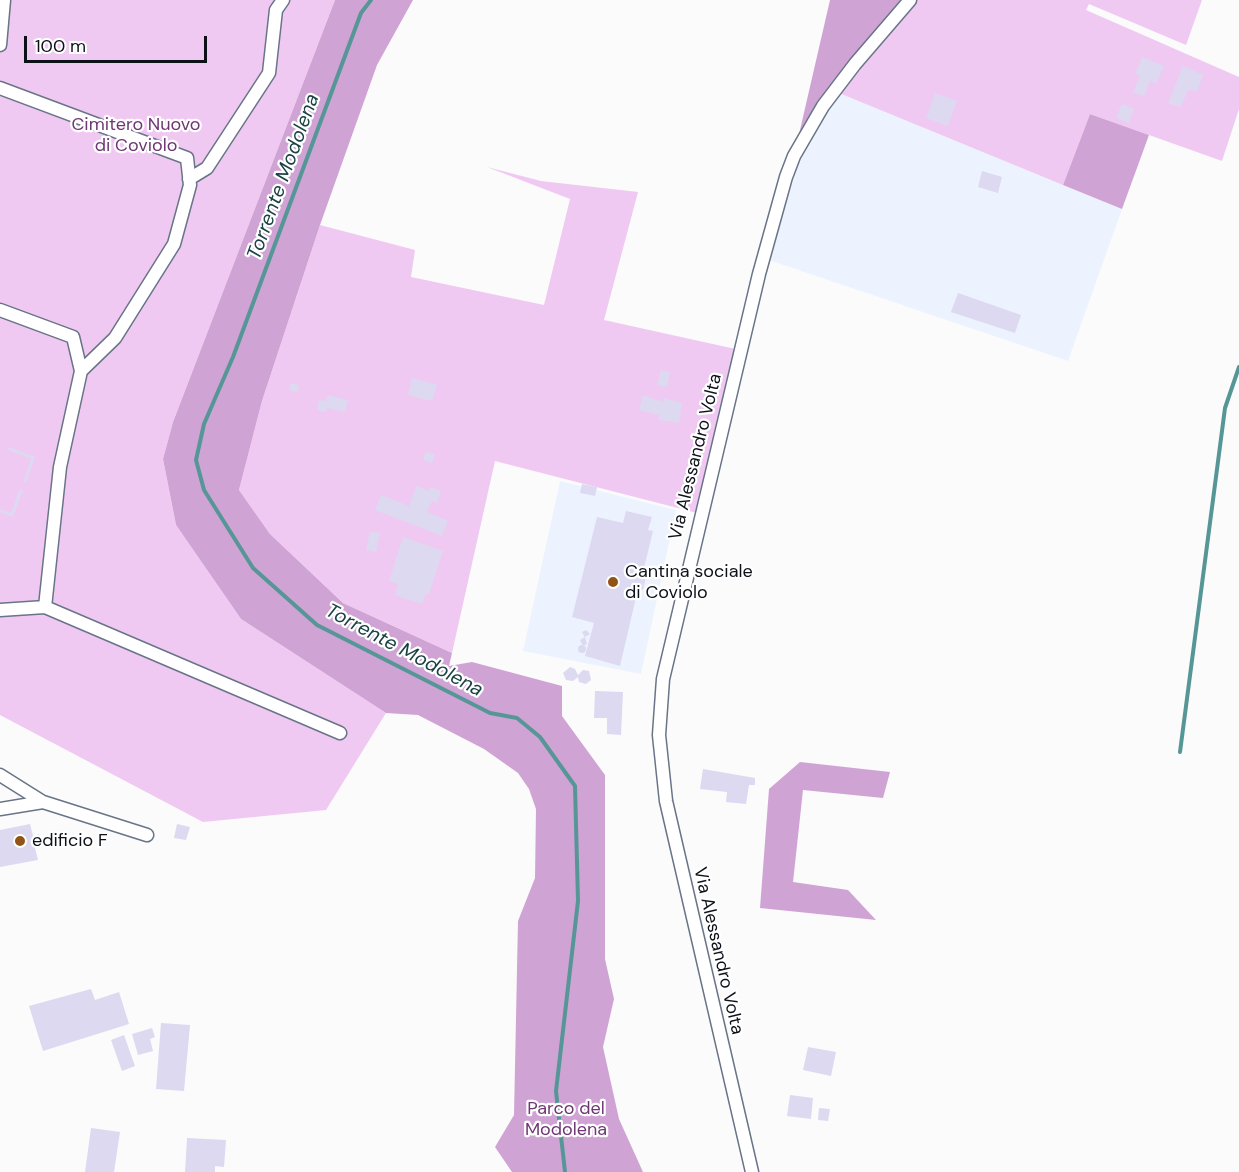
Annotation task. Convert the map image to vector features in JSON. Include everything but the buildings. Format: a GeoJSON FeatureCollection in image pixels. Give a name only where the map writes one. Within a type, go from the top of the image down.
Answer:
{"type":"FeatureCollection","features":[{"type":"Feature","properties":{"kind":"street"},"geometry":{"type":"LineString","coordinates":[[0,45],[4,0]]}},
{"type":"Feature","properties":{"kind":"street"},"geometry":{"type":"LineString","coordinates":[[189,179],[207,168],[269,73],[276,10],[283,0]]}},
{"type":"Feature","properties":{"kind":"street","name":"Via Alessandro Volta"},"geometry":{"type":"LineString","coordinates":[[752,1172],[668,810],[659,735],[663,679],[740,350],[769,232],[786,177],[808,130],[829,97],[910,0]]}},
{"type":"Feature","properties":{"kind":"street"},"geometry":{"type":"LineString","coordinates":[[0,88],[187,158],[189,179],[174,244],[115,338],[81,370]]}},
{"type":"Feature","properties":{"kind":"street"},"geometry":{"type":"LineString","coordinates":[[0,310],[73,338],[81,370],[60,467],[45,607]]}},
{"type":"Feature","properties":{"kind":"street"},"geometry":{"type":"LineString","coordinates":[[0,610],[45,607],[340,733]]}},
{"type":"Feature","properties":{"kind":"street"},"geometry":{"type":"LineString","coordinates":[[0,775],[43,802],[147,835]]}},
{"type":"Feature","properties":{"kind":"street"},"geometry":{"type":"LineString","coordinates":[[0,809],[43,802]]}},
{"type":"Feature","properties":{"kind":"shaded area"},"geometry":{"type":"Polygon","coordinates":[[[834,91],[1122,209],[1068,361],[769,260],[798,165],[830,109],[823,106],[834,91]]]}},
{"type":"Feature","properties":{"kind":"shaded area"},"geometry":{"type":"Polygon","coordinates":[[[560,481],[676,510],[641,674],[523,651],[560,481]]]}},
{"type":"Feature","properties":{"kind":"green space","name":"Cimitero Nuovo di Coviolo"},"geometry":{"type":"Polygon","coordinates":[[[0,0],[335,0],[173,422],[163,459],[176,525],[241,619],[386,713],[326,810],[203,822],[0,715],[0,0]]]}},
{"type":"Feature","properties":{"kind":"green space","name":"Parco del Modolena"},"geometry":{"type":"Polygon","coordinates":[[[335,0],[413,0],[377,65],[320,225],[262,401],[239,490],[270,534],[343,603],[452,653],[449,666],[472,662],[562,686],[562,716],[605,775],[605,959],[614,999],[603,1047],[619,1119],[643,1172],[512,1172],[495,1147],[514,1115],[518,921],[535,878],[536,809],[529,789],[518,773],[484,749],[418,715],[386,713],[241,619],[176,525],[163,459],[173,422],[335,0]]]}},
{"type":"Feature","properties":{"kind":"green space"},"geometry":{"type":"Polygon","coordinates":[[[830,0],[910,0],[834,91],[794,156],[830,0]]]}},
{"type":"Feature","properties":{"kind":"green space"},"geometry":{"type":"Polygon","coordinates":[[[911,0],[1202,0],[1186,45],[1089,4],[1086,10],[1239,77],[1239,109],[1222,161],[1090,114],[1063,185],[834,91],[911,0]]]}},
{"type":"Feature","properties":{"kind":"green space"},"geometry":{"type":"Polygon","coordinates":[[[1090,114],[1149,135],[1122,209],[1063,185],[1090,114]]]}},
{"type":"Feature","properties":{"kind":"green space"},"geometry":{"type":"Polygon","coordinates":[[[487,167],[541,181],[638,192],[604,320],[740,350],[701,514],[495,461],[452,653],[343,603],[270,534],[239,490],[262,401],[320,225],[415,250],[411,277],[544,305],[570,199],[487,167]]]}},
{"type":"Feature","properties":{"kind":"green space"},"geometry":{"type":"Polygon","coordinates":[[[800,762],[890,772],[883,798],[803,790],[793,882],[848,890],[876,920],[760,908],[769,789],[800,762]]]}},
{"type":"Feature","properties":{"kind":"waterway","name":"Torrente Modolena"},"geometry":{"type":"LineString","coordinates":[[371,0],[361,13],[233,357],[204,424],[196,460],[204,490],[253,568],[317,625],[490,713],[517,718],[540,737],[575,786],[578,901],[556,1091],[565,1172]]}},
{"type":"Feature","properties":{"kind":"waterway"},"geometry":{"type":"LineString","coordinates":[[1180,752],[1225,408],[1239,367]]}},
{"type":"Feature","properties":{"kind":"place","name":"Cantina sociale di Coviolo"},"geometry":{"type":"Point","coordinates":[613,582]}},
{"type":"Feature","properties":{"kind":"place","name":"edificio F"},"geometry":{"type":"Point","coordinates":[20,841]}}]}
